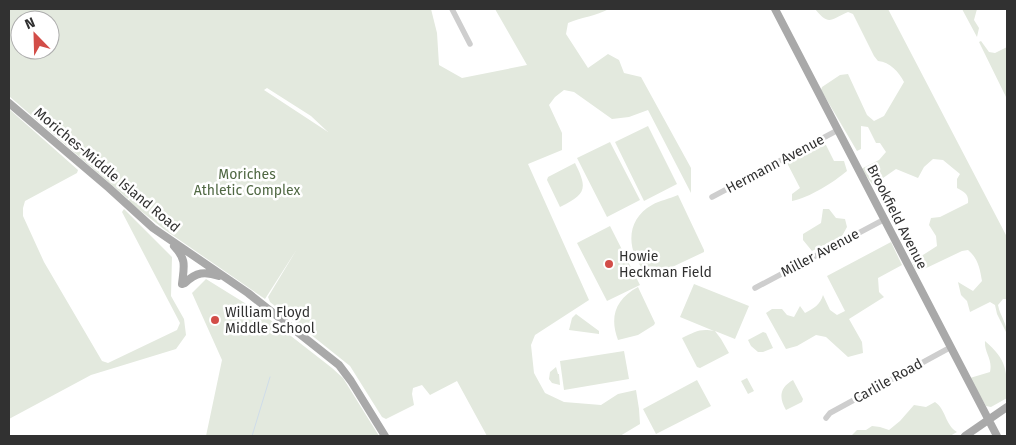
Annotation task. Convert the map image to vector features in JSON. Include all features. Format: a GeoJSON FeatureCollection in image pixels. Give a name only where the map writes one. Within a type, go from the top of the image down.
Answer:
{"type":"FeatureCollection","features":[{"type":"Feature","properties":{"kind":"main road","name":"Brookfield Avenue"},"geometry":{"type":"LineString","coordinates":[[775,9],[997,436]]}},
{"type":"Feature","properties":{"kind":"main road","name":"Moriches-Middle Island Road"},"geometry":{"type":"LineString","coordinates":[[9,103],[166,237],[229,279],[342,368],[385,436]]}},
{"type":"Feature","properties":{"kind":"main road"},"geometry":{"type":"LineString","coordinates":[[166,237],[180,253],[184,261],[183,283],[196,274],[204,272],[229,279]]}},
{"type":"Feature","properties":{"kind":"main road"},"geometry":{"type":"LineString","coordinates":[[965,436],[1007,407]]}},
{"type":"Feature","properties":{"kind":"street"},"geometry":{"type":"LineString","coordinates":[[452,9],[470,44]]}},
{"type":"Feature","properties":{"kind":"street","name":"Hermann Avenue"},"geometry":{"type":"LineString","coordinates":[[712,197],[838,130]]}},
{"type":"Feature","properties":{"kind":"street","name":"Miller Avenue"},"geometry":{"type":"LineString","coordinates":[[755,288],[885,219]]}},
{"type":"Feature","properties":{"kind":"street","name":"Carlile Road"},"geometry":{"type":"LineString","coordinates":[[826,418],[830,413],[951,347]]}},
{"type":"Feature","properties":{"kind":"green space","name":"Moriches Athletic Complex"},"geometry":{"type":"Polygon","coordinates":[[[9,9],[431,9],[437,33],[439,65],[462,78],[527,65],[495,9],[609,9],[568,23],[566,34],[588,68],[608,54],[619,60],[624,73],[641,77],[691,168],[691,193],[648,110],[629,117],[612,119],[574,92],[564,90],[549,105],[562,133],[562,150],[528,164],[589,300],[535,335],[531,345],[534,373],[545,393],[564,402],[601,405],[618,394],[636,390],[640,424],[620,436],[487,436],[457,381],[430,395],[422,385],[413,388],[414,405],[386,419],[382,417],[350,366],[270,302],[268,297],[297,249],[265,299],[165,230],[128,201],[140,186],[128,199],[9,96],[9,9]],[[267,88],[264,90],[328,132],[311,116],[267,88]]]}},
{"type":"Feature","properties":{"kind":"green space"},"geometry":{"type":"Polygon","coordinates":[[[815,9],[888,9],[1007,237],[1007,299],[1003,299],[998,305],[1007,334],[997,314],[995,305],[990,302],[970,312],[967,301],[961,295],[958,282],[973,291],[982,281],[976,260],[968,250],[920,271],[916,270],[912,262],[937,246],[936,236],[929,225],[931,218],[940,217],[968,203],[967,195],[957,188],[957,179],[960,174],[943,160],[933,159],[924,167],[918,178],[896,169],[873,185],[861,169],[879,160],[886,152],[880,143],[876,143],[868,127],[861,126],[861,149],[857,151],[821,90],[822,87],[840,75],[848,74],[867,115],[874,121],[884,116],[904,82],[894,68],[878,61],[874,56],[853,14],[848,12],[827,20],[815,9]]]}},
{"type":"Feature","properties":{"kind":"green space"},"geometry":{"type":"Polygon","coordinates":[[[962,9],[977,9],[974,20],[979,28],[977,37],[962,9]]]}},
{"type":"Feature","properties":{"kind":"green space"},"geometry":{"type":"Polygon","coordinates":[[[981,41],[989,52],[995,53],[1007,47],[1007,99],[979,42],[981,41]]]}},
{"type":"Feature","properties":{"kind":"green space"},"geometry":{"type":"Polygon","coordinates":[[[9,109],[78,170],[77,173],[25,201],[23,216],[44,262],[102,361],[108,363],[177,330],[180,323],[122,212],[124,209],[172,257],[171,296],[184,319],[186,335],[176,349],[91,375],[9,419],[9,109]]]}},
{"type":"Feature","properties":{"kind":"green space"},"geometry":{"type":"Polygon","coordinates":[[[648,126],[677,184],[644,201],[615,142],[648,126]]]}},
{"type":"Feature","properties":{"kind":"green space"},"geometry":{"type":"Polygon","coordinates":[[[610,142],[640,200],[607,217],[577,158],[610,142]]]}},
{"type":"Feature","properties":{"kind":"green space"},"geometry":{"type":"Polygon","coordinates":[[[821,143],[826,145],[834,161],[844,161],[847,171],[821,189],[806,197],[792,201],[792,194],[800,188],[787,163],[821,143]]]}},
{"type":"Feature","properties":{"kind":"green space"},"geometry":{"type":"Polygon","coordinates":[[[575,163],[582,179],[582,190],[575,198],[560,207],[547,180],[548,177],[575,163]]]}},
{"type":"Feature","properties":{"kind":"green space"},"geometry":{"type":"Polygon","coordinates":[[[678,195],[704,252],[649,278],[634,254],[631,238],[632,230],[639,216],[645,210],[658,202],[678,195]]]}},
{"type":"Feature","properties":{"kind":"green space"},"geometry":{"type":"Polygon","coordinates":[[[823,209],[829,209],[836,218],[845,219],[847,227],[842,236],[812,251],[803,240],[803,234],[821,223],[823,209]]]}},
{"type":"Feature","properties":{"kind":"green space","name":"Howie Heckman Field"},"geometry":{"type":"Polygon","coordinates":[[[610,226],[640,285],[607,301],[577,243],[610,226]]]}},
{"type":"Feature","properties":{"kind":"green space"},"geometry":{"type":"Polygon","coordinates":[[[891,242],[902,265],[878,278],[879,292],[884,297],[849,319],[862,342],[863,353],[848,357],[826,337],[816,335],[797,346],[786,349],[766,313],[772,309],[782,309],[787,315],[794,317],[800,306],[805,313],[818,304],[823,295],[830,310],[837,315],[845,311],[827,276],[891,242]]]}},
{"type":"Feature","properties":{"kind":"green space"},"geometry":{"type":"Polygon","coordinates":[[[206,279],[264,315],[332,368],[343,378],[379,436],[206,436],[222,360],[192,293],[206,279]]]}},
{"type":"Feature","properties":{"kind":"green space"},"geometry":{"type":"Polygon","coordinates":[[[694,284],[749,306],[735,339],[715,331],[729,353],[700,368],[697,367],[682,338],[701,330],[714,331],[680,317],[694,284]]]}},
{"type":"Feature","properties":{"kind":"green space"},"geometry":{"type":"Polygon","coordinates":[[[638,287],[655,323],[638,335],[618,340],[614,323],[616,309],[624,297],[638,287]]]}},
{"type":"Feature","properties":{"kind":"green space"},"geometry":{"type":"Polygon","coordinates":[[[576,314],[599,331],[599,334],[569,330],[572,318],[576,314]]]}},
{"type":"Feature","properties":{"kind":"green space"},"geometry":{"type":"Polygon","coordinates":[[[763,332],[766,333],[773,348],[758,352],[751,346],[748,340],[763,332]]]}},
{"type":"Feature","properties":{"kind":"green space"},"geometry":{"type":"Polygon","coordinates":[[[985,341],[1002,360],[1007,380],[1007,398],[991,407],[986,406],[970,378],[990,372],[991,367],[985,341]]]}},
{"type":"Feature","properties":{"kind":"green space"},"geometry":{"type":"Polygon","coordinates":[[[624,351],[629,379],[564,390],[560,361],[624,351]]]}},
{"type":"Feature","properties":{"kind":"green space"},"geometry":{"type":"Polygon","coordinates":[[[556,367],[560,385],[552,383],[549,379],[550,372],[556,367]]]}},
{"type":"Feature","properties":{"kind":"green space"},"geometry":{"type":"Polygon","coordinates":[[[747,378],[754,391],[748,394],[741,381],[747,378]]]}},
{"type":"Feature","properties":{"kind":"green space"},"geometry":{"type":"Polygon","coordinates":[[[697,380],[711,406],[656,434],[643,409],[697,380]]]}},
{"type":"Feature","properties":{"kind":"green space"},"geometry":{"type":"Polygon","coordinates":[[[793,380],[803,399],[802,402],[786,410],[781,397],[785,386],[793,380]]]}},
{"type":"Feature","properties":{"kind":"green space"},"geometry":{"type":"Polygon","coordinates":[[[935,402],[939,405],[950,425],[957,432],[950,436],[852,435],[857,430],[866,430],[872,426],[889,430],[914,405],[926,407],[935,402]]]}},
{"type":"Feature","properties":{"kind":"waterway"},"geometry":{"type":"LineString","coordinates":[[252,436],[270,377]]}},
{"type":"Feature","properties":{"kind":"place","name":"Howie Heckman Field"},"geometry":{"type":"Point","coordinates":[609,264]}},
{"type":"Feature","properties":{"kind":"place","name":"William Floyd Middle School"},"geometry":{"type":"Point","coordinates":[215,320]}}]}
